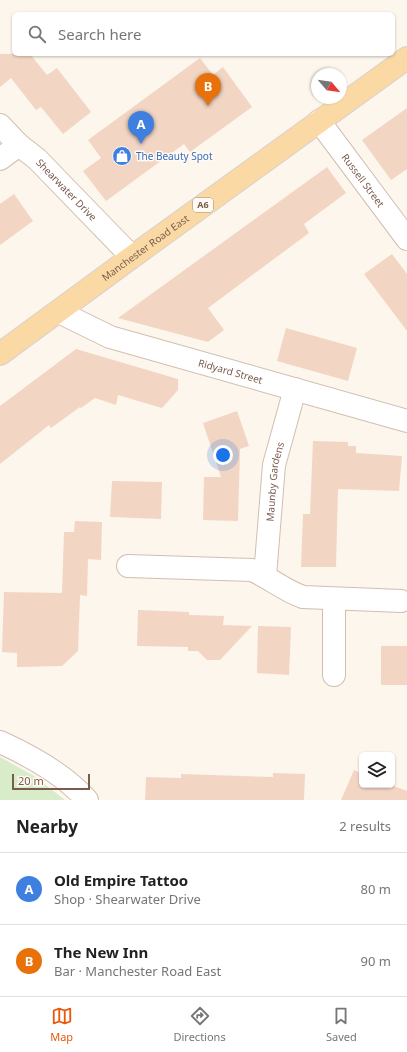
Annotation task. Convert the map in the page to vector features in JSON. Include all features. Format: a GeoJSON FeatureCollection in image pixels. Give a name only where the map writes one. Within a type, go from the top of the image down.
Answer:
{"type":"FeatureCollection","features":[{"type":"Feature","properties":{"kind":"main road","name":"Manchester Road East"},"geometry":{"type":"LineString","coordinates":[[0,354],[59,312],[132,256],[407,58]]}},
{"type":"Feature","properties":{"kind":"street","name":"Russell Street"},"geometry":{"type":"LineString","coordinates":[[319,121],[407,239]]}},
{"type":"Feature","properties":{"kind":"street","name":"Shearwater Drive"},"geometry":{"type":"LineString","coordinates":[[0,125],[19,145],[37,160],[132,256]]}},
{"type":"Feature","properties":{"kind":"street"},"geometry":{"type":"LineString","coordinates":[[0,159],[19,145]]}},
{"type":"Feature","properties":{"kind":"street","name":"Ridyard Street"},"geometry":{"type":"LineString","coordinates":[[59,312],[110,337],[407,421]]}},
{"type":"Feature","properties":{"kind":"street","name":"Maunby Gardens"},"geometry":{"type":"LineString","coordinates":[[265,576],[274,465],[295,389]]}},
{"type":"Feature","properties":{"kind":"street"},"geometry":{"type":"LineString","coordinates":[[128,566],[252,570],[265,576],[292,593],[303,597],[401,601]]}},
{"type":"Feature","properties":{"kind":"street"},"geometry":{"type":"LineString","coordinates":[[334,599],[334,675]]}},
{"type":"Feature","properties":{"kind":"street"},"geometry":{"type":"LineString","coordinates":[[0,742],[18,750],[51,769],[87,800]]}},
{"type":"Feature","properties":{"kind":"green space"},"geometry":{"type":"Polygon","coordinates":[[[0,757],[34,776],[65,800],[0,800],[0,757]]]}},
{"type":"Feature","properties":{"kind":"building"},"geometry":{"type":"Polygon","coordinates":[[[0,54],[12,54],[12,56],[32,56],[47,75],[57,68],[91,112],[63,134],[41,107],[36,110],[11,78],[0,87],[0,54]]]}},
{"type":"Feature","properties":{"kind":"building"},"geometry":{"type":"Polygon","coordinates":[[[200,58],[213,75],[223,67],[252,107],[190,152],[184,144],[106,201],[83,171],[101,158],[88,140],[200,58]]]}},
{"type":"Feature","properties":{"kind":"building"},"geometry":{"type":"Polygon","coordinates":[[[407,108],[407,169],[391,180],[362,140],[407,108]]]}},
{"type":"Feature","properties":{"kind":"building"},"geometry":{"type":"Polygon","coordinates":[[[327,167],[346,193],[304,224],[309,233],[208,308],[224,330],[208,342],[118,318],[327,167]]]}},
{"type":"Feature","properties":{"kind":"building"},"geometry":{"type":"Polygon","coordinates":[[[14,194],[33,221],[0,245],[0,204],[14,194]]]}},
{"type":"Feature","properties":{"kind":"building"},"geometry":{"type":"Polygon","coordinates":[[[392,254],[407,274],[407,331],[364,274],[392,254]]]}},
{"type":"Feature","properties":{"kind":"building"},"geometry":{"type":"Polygon","coordinates":[[[286,328],[357,348],[348,381],[277,361],[286,328]]]}},
{"type":"Feature","properties":{"kind":"building"},"geometry":{"type":"Polygon","coordinates":[[[76,349],[178,379],[178,390],[162,408],[118,395],[116,405],[95,398],[51,428],[49,425],[0,464],[0,406],[76,349]]]}},
{"type":"Feature","properties":{"kind":"building"},"geometry":{"type":"Polygon","coordinates":[[[237,411],[249,446],[240,449],[238,521],[203,520],[204,477],[221,477],[203,423],[237,411]]]}},
{"type":"Feature","properties":{"kind":"building"},"geometry":{"type":"Polygon","coordinates":[[[313,441],[348,442],[348,446],[356,446],[356,453],[402,456],[399,491],[338,489],[336,567],[301,567],[303,514],[310,514],[313,441]]]}},
{"type":"Feature","properties":{"kind":"building"},"geometry":{"type":"Polygon","coordinates":[[[112,481],[162,482],[161,519],[110,517],[112,481]]]}},
{"type":"Feature","properties":{"kind":"building"},"geometry":{"type":"Polygon","coordinates":[[[75,521],[102,522],[101,560],[88,559],[87,596],[80,595],[78,651],[62,666],[17,667],[17,653],[2,652],[4,592],[62,593],[64,532],[74,532],[75,521]]]}},
{"type":"Feature","properties":{"kind":"building"},"geometry":{"type":"Polygon","coordinates":[[[138,610],[189,612],[189,615],[224,616],[223,625],[252,626],[220,660],[207,660],[198,651],[188,651],[188,647],[137,646],[138,610]]]}},
{"type":"Feature","properties":{"kind":"building"},"geometry":{"type":"Polygon","coordinates":[[[258,626],[291,627],[289,675],[257,673],[258,626]]]}},
{"type":"Feature","properties":{"kind":"building"},"geometry":{"type":"Polygon","coordinates":[[[381,646],[407,646],[407,685],[381,685],[381,646]]]}},
{"type":"Feature","properties":{"kind":"building"},"geometry":{"type":"Polygon","coordinates":[[[354,770],[359,772],[359,788],[395,788],[395,786],[407,791],[407,800],[341,800],[354,770]]]}},
{"type":"Feature","properties":{"kind":"building"},"geometry":{"type":"Polygon","coordinates":[[[273,773],[305,774],[304,800],[145,800],[146,777],[181,778],[181,774],[273,777],[273,773]]]}},
{"type":"Feature","properties":{"kind":"place","name":"The New Inn"},"geometry":{"type":"Point","coordinates":[208,106]}},
{"type":"Feature","properties":{"kind":"place","name":"Old Empire Tattoo"},"geometry":{"type":"Point","coordinates":[141,144]}},
{"type":"Feature","properties":{"kind":"place","name":"The Beauty Spot"},"geometry":{"type":"Point","coordinates":[122,156]}}]}
